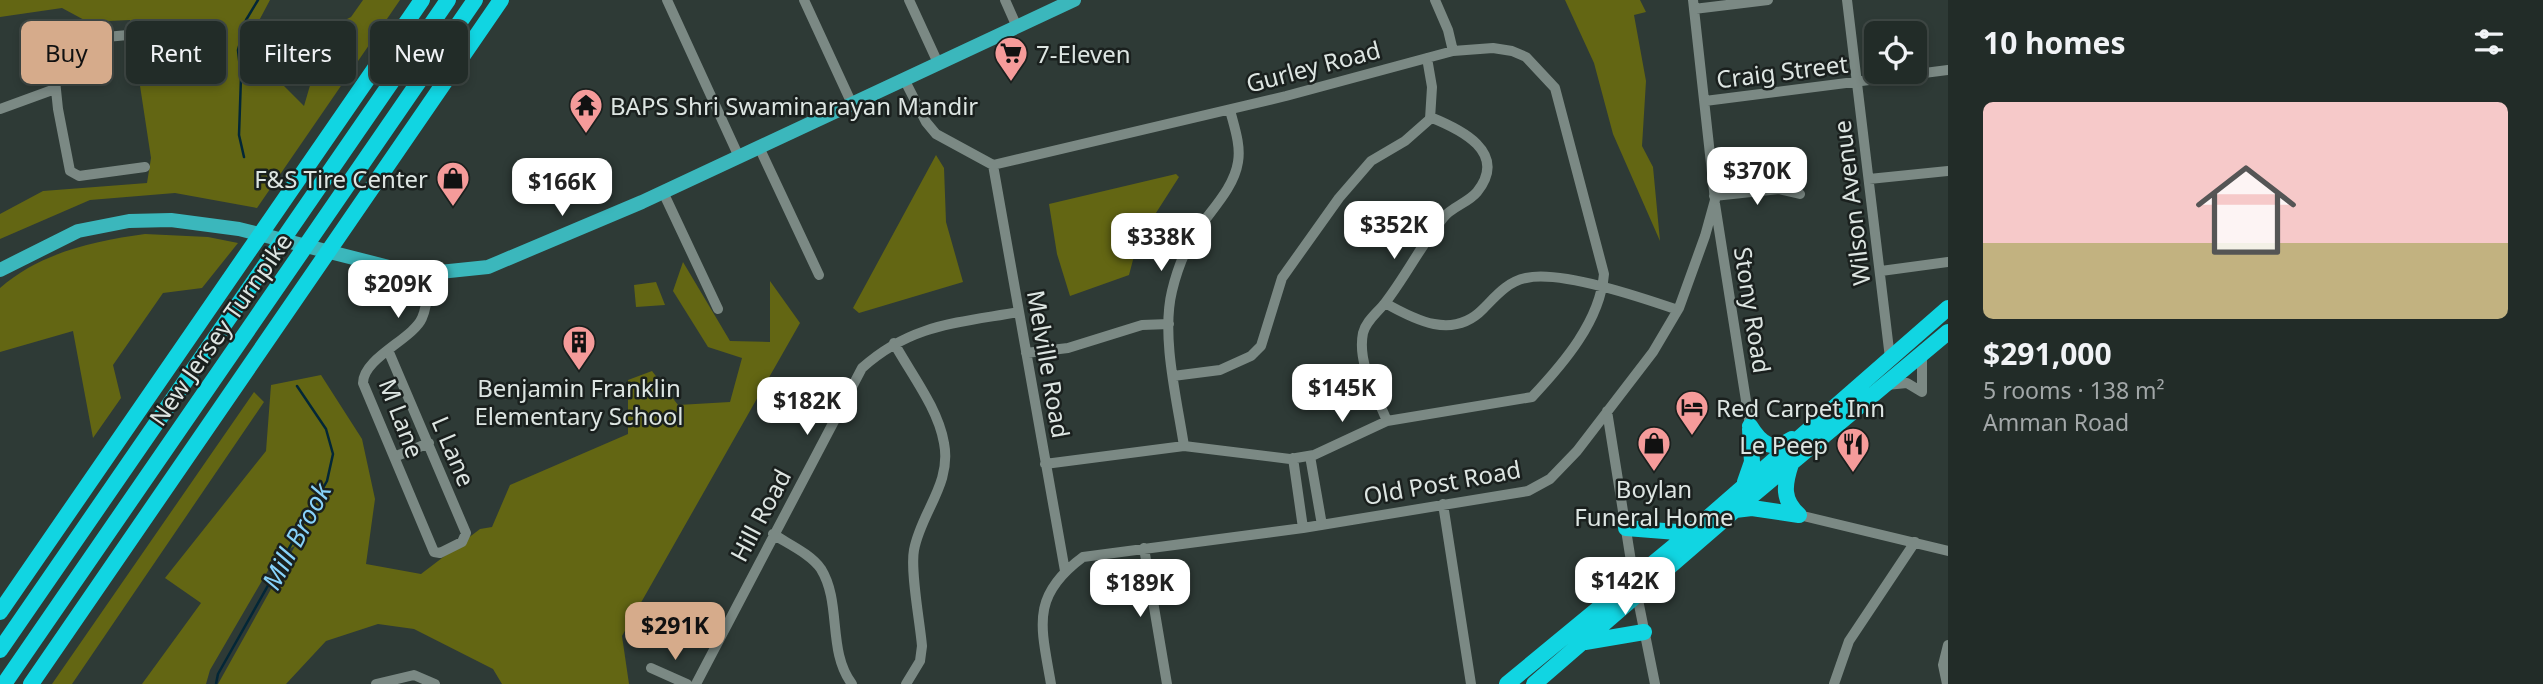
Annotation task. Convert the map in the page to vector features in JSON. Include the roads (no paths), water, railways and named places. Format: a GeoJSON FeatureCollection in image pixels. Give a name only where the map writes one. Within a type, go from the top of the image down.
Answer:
{"type":"FeatureCollection","features":[{"type":"Feature","properties":{"kind":"highway","name":"New Jersey Turnpike"},"geometry":{"type":"LineString","coordinates":[[0,612],[422,0]]}},
{"type":"Feature","properties":{"kind":"highway","name":"New Jersey Turnpike"},"geometry":{"type":"LineString","coordinates":[[0,650],[448,0]]}},
{"type":"Feature","properties":{"kind":"highway","name":"New Jersey Turnpike"},"geometry":{"type":"LineString","coordinates":[[4,684],[475,0]]}},
{"type":"Feature","properties":{"kind":"highway","name":"New Jersey Turnpike"},"geometry":{"type":"LineString","coordinates":[[31,684],[501,0]]}},
{"type":"Feature","properties":{"kind":"highway"},"geometry":{"type":"LineString","coordinates":[[1507,684],[1695,529],[1948,308]]}},
{"type":"Feature","properties":{"kind":"highway"},"geometry":{"type":"LineString","coordinates":[[1534,684],[1735,510],[1948,332]]}},
{"type":"Feature","properties":{"kind":"highway"},"geometry":{"type":"LineString","coordinates":[[1749,426],[1759,442],[1778,446],[1817,422]]}},
{"type":"Feature","properties":{"kind":"highway"},"geometry":{"type":"LineString","coordinates":[[1744,486],[1752,463],[1749,426]]}},
{"type":"Feature","properties":{"kind":"highway"},"geometry":{"type":"LineString","coordinates":[[1791,464],[1785,494],[1790,507],[1799,515]]}},
{"type":"Feature","properties":{"kind":"highway"},"geometry":{"type":"LineString","coordinates":[[1735,510],[1752,508],[1799,515]]}},
{"type":"Feature","properties":{"kind":"highway"},"geometry":{"type":"LineString","coordinates":[[1626,528],[1676,532],[1695,529]]}},
{"type":"Feature","properties":{"kind":"highway"},"geometry":{"type":"LineString","coordinates":[[1582,642],[1644,632]]}},
{"type":"Feature","properties":{"kind":"main road"},"geometry":{"type":"LineString","coordinates":[[0,261],[68,225],[102,216],[141,211],[187,213],[430,273],[463,272],[488,267],[540,248],[663,192],[1074,0]]}},
{"type":"Feature","properties":{"kind":"main road"},"geometry":{"type":"LineString","coordinates":[[0,270],[78,231],[129,220],[238,225]]}},
{"type":"Feature","properties":{"kind":"street"},"geometry":{"type":"LineString","coordinates":[[667,0],[739,156]]}},
{"type":"Feature","properties":{"kind":"street"},"geometry":{"type":"LineString","coordinates":[[804,0],[852,104]]}},
{"type":"Feature","properties":{"kind":"street"},"geometry":{"type":"LineString","coordinates":[[909,0],[938,64]]}},
{"type":"Feature","properties":{"kind":"street"},"geometry":{"type":"LineString","coordinates":[[1005,0],[1017,27]]}},
{"type":"Feature","properties":{"kind":"street"},"geometry":{"type":"LineString","coordinates":[[1435,0],[1448,30],[1453,51]]}},
{"type":"Feature","properties":{"kind":"street"},"geometry":{"type":"LineString","coordinates":[[1694,5],[1768,0]]}},
{"type":"Feature","properties":{"kind":"street","name":"Wilson Avenue"},"geometry":{"type":"LineString","coordinates":[[1847,0],[1890,359]]}},
{"type":"Feature","properties":{"kind":"street","name":"Old Post Road"},"geometry":{"type":"LineString","coordinates":[[1051,684],[1042,632],[1042,611],[1052,585],[1083,557],[1303,528],[1528,491],[1550,479],[1577,451],[1653,352],[1678,310],[1714,198],[1694,5]]}},
{"type":"Feature","properties":{"kind":"street"},"geometry":{"type":"LineString","coordinates":[[126,35],[51,42],[55,89],[70,171],[79,176],[145,167]]}},
{"type":"Feature","properties":{"kind":"street","name":"Gurley Road"},"geometry":{"type":"LineString","coordinates":[[993,165],[1230,110],[1453,51],[1493,48],[1512,51],[1526,57],[1555,88],[1602,256],[1603,288]]}},
{"type":"Feature","properties":{"kind":"street"},"geometry":{"type":"LineString","coordinates":[[1173,376],[1227,368],[1261,346],[1282,278],[1339,198],[1371,161],[1405,141],[1430,117],[1432,87],[1427,58]]}},
{"type":"Feature","properties":{"kind":"street","name":"Craig Street"},"geometry":{"type":"LineString","coordinates":[[1704,102],[1948,70]]}},
{"type":"Feature","properties":{"kind":"street"},"geometry":{"type":"LineString","coordinates":[[904,79],[926,122],[936,134],[993,165]]}},
{"type":"Feature","properties":{"kind":"street"},"geometry":{"type":"LineString","coordinates":[[0,109],[55,89]]}},
{"type":"Feature","properties":{"kind":"street"},"geometry":{"type":"LineString","coordinates":[[1184,446],[1173,376],[1169,324],[1171,293],[1180,261],[1231,182],[1238,163],[1239,147],[1230,110]]}},
{"type":"Feature","properties":{"kind":"street"},"geometry":{"type":"LineString","coordinates":[[1387,421],[1365,366],[1362,343],[1366,325],[1385,303],[1444,216],[1476,194],[1485,176],[1485,160],[1471,136],[1430,117]]}},
{"type":"Feature","properties":{"kind":"street"},"geometry":{"type":"LineString","coordinates":[[759,147],[819,275]]}},
{"type":"Feature","properties":{"kind":"street","name":"Melville Road"},"geometry":{"type":"LineString","coordinates":[[993,165],[1065,571]]}},
{"type":"Feature","properties":{"kind":"street"},"geometry":{"type":"LineString","coordinates":[[1869,179],[1948,171]]}},
{"type":"Feature","properties":{"kind":"street"},"geometry":{"type":"LineString","coordinates":[[1714,198],[1779,189],[1800,194]]}},
{"type":"Feature","properties":{"kind":"street"},"geometry":{"type":"LineString","coordinates":[[663,192],[718,309]]}},
{"type":"Feature","properties":{"kind":"street","name":"Stony Road"},"geometry":{"type":"LineString","coordinates":[[1714,198],[1749,426]]}},
{"type":"Feature","properties":{"kind":"street"},"geometry":{"type":"LineString","coordinates":[[1881,271],[1948,262]]}},
{"type":"Feature","properties":{"kind":"street","name":"M Lane"},"geometry":{"type":"LineString","coordinates":[[430,273],[422,319],[365,373],[363,383],[437,554]]}},
{"type":"Feature","properties":{"kind":"street"},"geometry":{"type":"LineString","coordinates":[[1385,303],[1415,320],[1438,326],[1474,316],[1500,291],[1528,277],[1603,288],[1638,296],[1678,310]]}},
{"type":"Feature","properties":{"kind":"street"},"geometry":{"type":"LineString","coordinates":[[1045,464],[1184,446],[1293,458],[1310,456],[1387,421],[1532,397],[1591,322],[1603,288]]}},
{"type":"Feature","properties":{"kind":"street","name":"Hill Road"},"geometry":{"type":"LineString","coordinates":[[696,684],[862,368],[894,343],[933,327],[1018,312]]}},
{"type":"Feature","properties":{"kind":"street"},"geometry":{"type":"LineString","coordinates":[[1026,353],[1068,348],[1142,325],[1169,324]]}},
{"type":"Feature","properties":{"kind":"street"},"geometry":{"type":"LineString","coordinates":[[894,343],[939,423],[946,465],[942,485],[919,531],[913,552],[922,646],[920,661],[906,684]]}},
{"type":"Feature","properties":{"kind":"street","name":"L Lane"},"geometry":{"type":"LineString","coordinates":[[388,350],[466,533],[462,542],[437,554]]}},
{"type":"Feature","properties":{"kind":"street"},"geometry":{"type":"LineString","coordinates":[[1884,386],[1902,382],[1922,392],[1922,359],[1925,351]]}},
{"type":"Feature","properties":{"kind":"street"},"geometry":{"type":"LineString","coordinates":[[1607,411],[1634,580],[1655,684]]}},
{"type":"Feature","properties":{"kind":"street"},"geometry":{"type":"LineString","coordinates":[[394,457],[429,443]]}},
{"type":"Feature","properties":{"kind":"street"},"geometry":{"type":"LineString","coordinates":[[1310,456],[1322,525]]}},
{"type":"Feature","properties":{"kind":"street"},"geometry":{"type":"LineString","coordinates":[[1293,458],[1303,528]]}},
{"type":"Feature","properties":{"kind":"street"},"geometry":{"type":"LineString","coordinates":[[1443,504],[1471,684]]}},
{"type":"Feature","properties":{"kind":"street"},"geometry":{"type":"LineString","coordinates":[[1799,515],[1948,551]]}},
{"type":"Feature","properties":{"kind":"street"},"geometry":{"type":"LineString","coordinates":[[773,534],[812,560],[821,570],[828,590],[839,657],[852,684]]}},
{"type":"Feature","properties":{"kind":"street"},"geometry":{"type":"LineString","coordinates":[[1834,684],[1849,642],[1915,542]]}},
{"type":"Feature","properties":{"kind":"street"},"geometry":{"type":"LineString","coordinates":[[1144,548],[1167,684]]}},
{"type":"Feature","properties":{"kind":"street"},"geometry":{"type":"LineString","coordinates":[[1947,684],[1943,665],[1948,645]]}},
{"type":"Feature","properties":{"kind":"street"},"geometry":{"type":"LineString","coordinates":[[651,668],[688,684]]}},
{"type":"Feature","properties":{"kind":"street"},"geometry":{"type":"LineString","coordinates":[[376,684],[414,675],[435,684]]}},
{"type":"Feature","properties":{"kind":"waterway","name":"Mill Brook"},"geometry":{"type":"LineString","coordinates":[[244,157],[239,135],[241,77],[238,50],[246,20],[258,0]]}},
{"type":"Feature","properties":{"kind":"waterway","name":"Mill Brook"},"geometry":{"type":"LineString","coordinates":[[216,684],[218,674],[327,481],[333,454],[326,429],[297,386]]}},
{"type":"Feature","properties":{"kind":"place","name":"7-Eleven"},"geometry":{"type":"Point","coordinates":[1011,83]}},
{"type":"Feature","properties":{"kind":"place","name":"BAPS Shri Swaminarayan Mandir"},"geometry":{"type":"Point","coordinates":[586,135]}},
{"type":"Feature","properties":{"kind":"place","name":"F&S Tire Center"},"geometry":{"type":"Point","coordinates":[453,208]}},
{"type":"Feature","properties":{"kind":"place","name":"Benjamin Franklin Elementary School"},"geometry":{"type":"Point","coordinates":[579,372]}},
{"type":"Feature","properties":{"kind":"place","name":"Red Carpet Inn"},"geometry":{"type":"Point","coordinates":[1692,437]}},
{"type":"Feature","properties":{"kind":"place","name":"Boylan Funeral Home"},"geometry":{"type":"Point","coordinates":[1654,473]}},
{"type":"Feature","properties":{"kind":"place","name":"Le Peep"},"geometry":{"type":"Point","coordinates":[1853,474]}}]}
